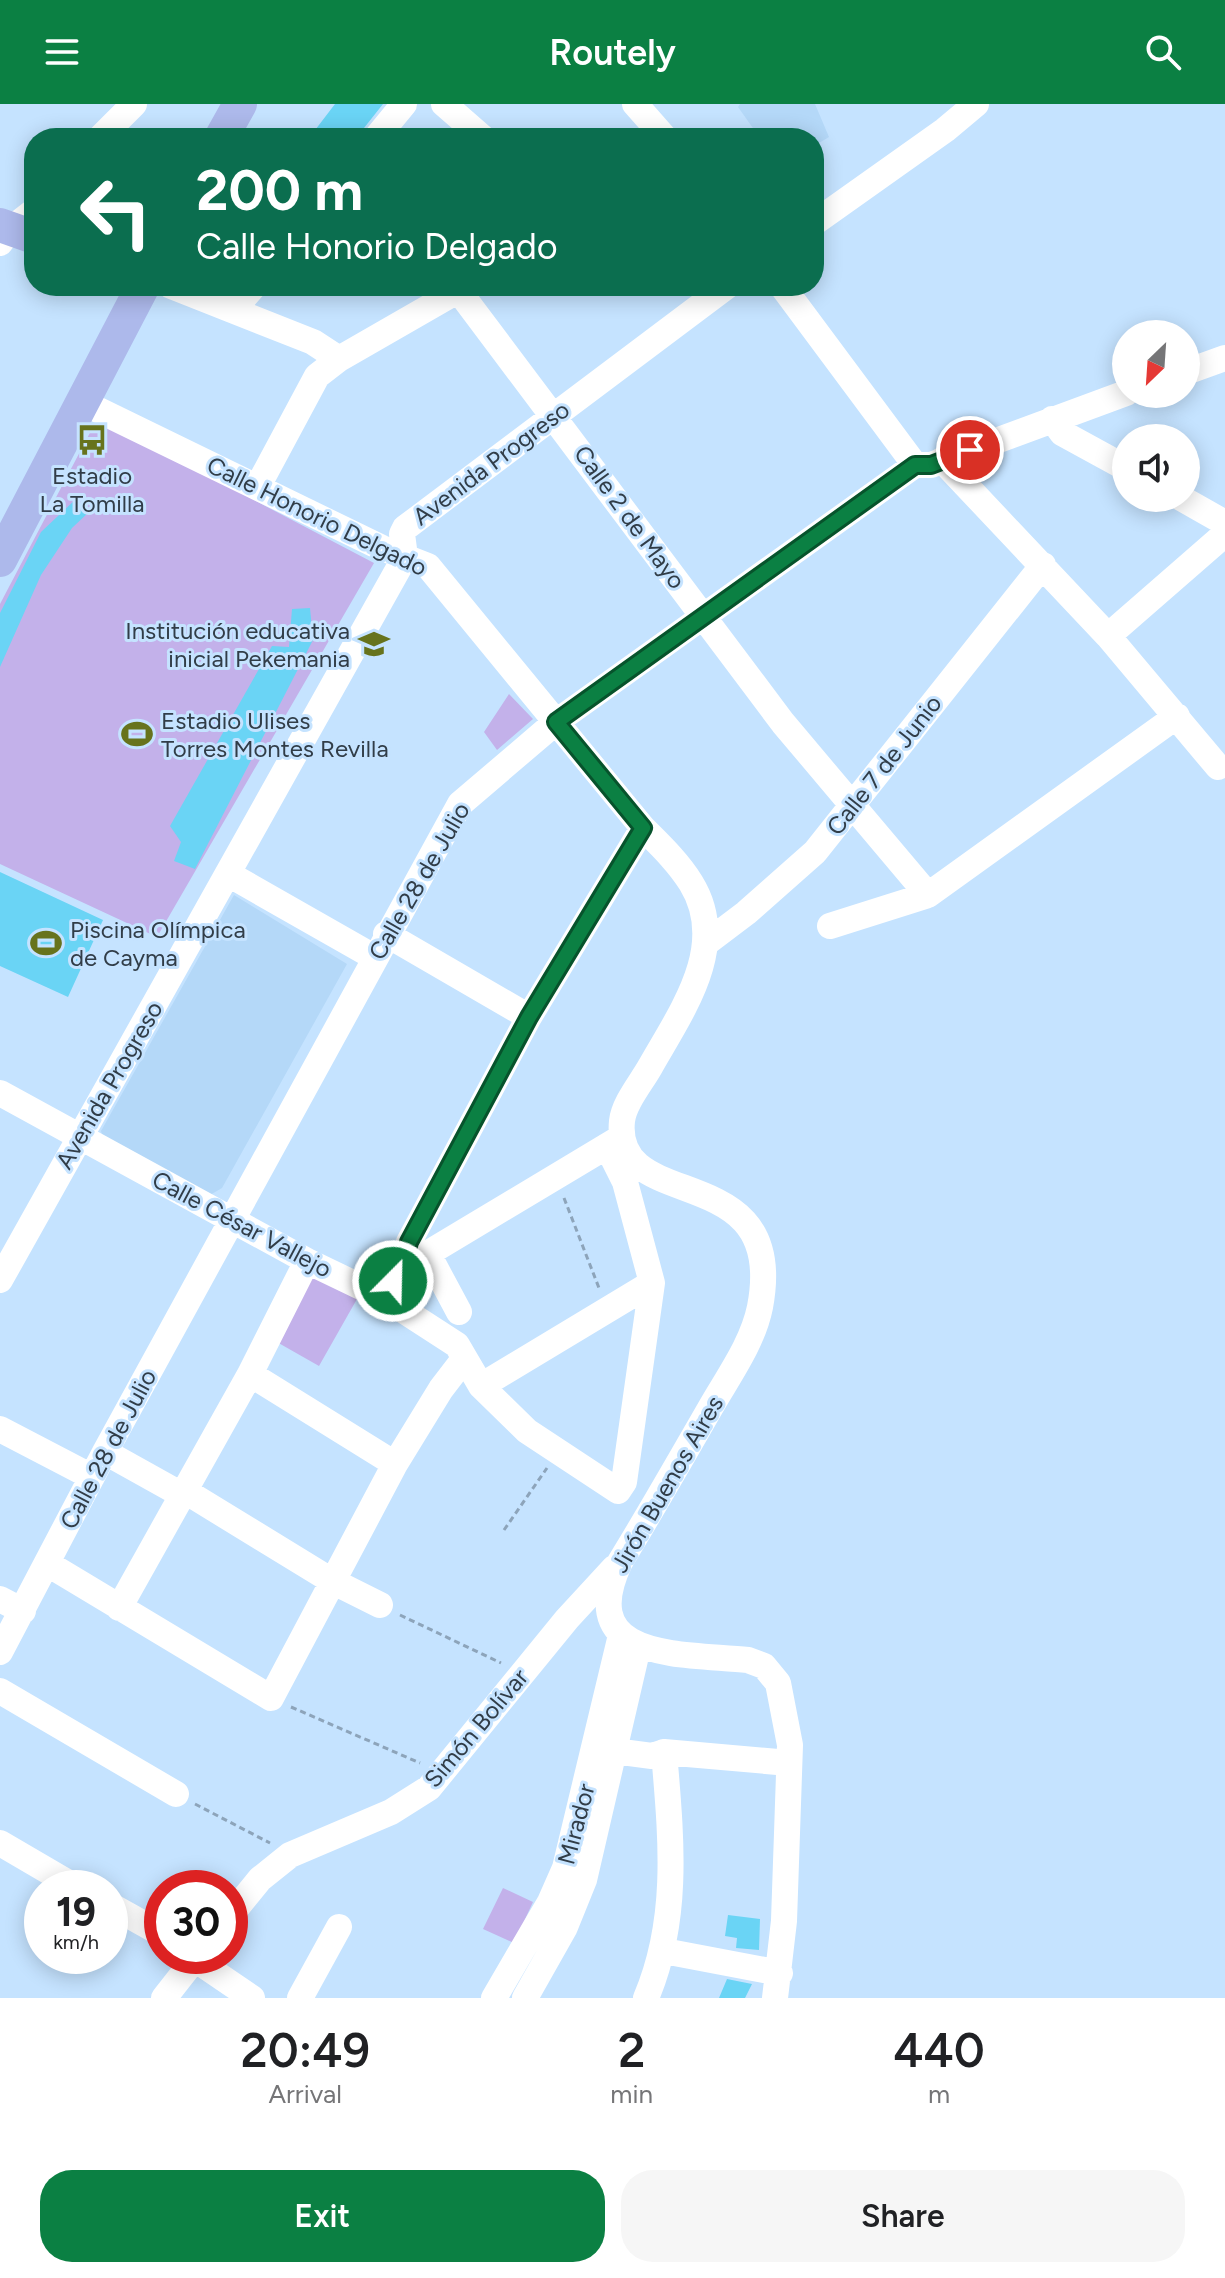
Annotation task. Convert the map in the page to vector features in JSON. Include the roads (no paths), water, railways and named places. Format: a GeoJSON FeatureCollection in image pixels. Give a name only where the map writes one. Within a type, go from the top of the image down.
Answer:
{"type":"FeatureCollection","features":[{"type":"Feature","properties":{"kind":"main road"},"geometry":{"type":"LineString","coordinates":[[227,128],[240,104]]}},
{"type":"Feature","properties":{"kind":"main road"},"geometry":{"type":"LineString","coordinates":[[0,560],[138,296]]}},
{"type":"Feature","properties":{"kind":"street"},"geometry":{"type":"LineString","coordinates":[[110,128],[134,104]]}},
{"type":"Feature","properties":{"kind":"street"},"geometry":{"type":"LineString","coordinates":[[384,128],[404,104]]}},
{"type":"Feature","properties":{"kind":"street"},"geometry":{"type":"LineString","coordinates":[[444,104],[472,128]]}},
{"type":"Feature","properties":{"kind":"street"},"geometry":{"type":"LineString","coordinates":[[824,216],[945,130],[976,104]]}},
{"type":"Feature","properties":{"kind":"street"},"geometry":{"type":"LineString","coordinates":[[198,296],[313,342],[339,359]]}},
{"type":"Feature","properties":{"kind":"street"},"geometry":{"type":"LineString","coordinates":[[234,309],[245,296]]}},
{"type":"Feature","properties":{"kind":"street"},"geometry":{"type":"LineString","coordinates":[[258,486],[317,376],[339,359],[445,296]]}},
{"type":"Feature","properties":{"kind":"street","name":"Calle 2 de Mayo"},"geometry":{"type":"LineString","coordinates":[[467,296],[783,723],[928,895]]}},
{"type":"Feature","properties":{"kind":"street","name":"Avenida Progreso"},"geometry":{"type":"LineString","coordinates":[[0,1280],[79,1136],[230,875],[405,557],[402,534],[405,528],[714,296]]}},
{"type":"Feature","properties":{"kind":"street"},"geometry":{"type":"LineString","coordinates":[[789,296],[915,465]]}},
{"type":"Feature","properties":{"kind":"street"},"geometry":{"type":"LineString","coordinates":[[1200,367],[1225,358]]}},
{"type":"Feature","properties":{"kind":"street","name":"Calle 28 de Julio"},"geometry":{"type":"LineString","coordinates":[[0,1652],[12,1605],[48,1564],[105,1452],[460,804],[556,722],[915,465],[942,460],[1112,398]]}},
{"type":"Feature","properties":{"kind":"street","name":"Calle Honorio Delgado"},"geometry":{"type":"LineString","coordinates":[[82,402],[435,573],[643,828],[676,863],[698,896],[706,926],[705,944]]}},
{"type":"Feature","properties":{"kind":"street"},"geometry":{"type":"LineString","coordinates":[[1052,419],[1062,433],[1112,460]]}},
{"type":"Feature","properties":{"kind":"street"},"geometry":{"type":"LineString","coordinates":[[942,460],[1108,636],[1218,767]]}},
{"type":"Feature","properties":{"kind":"street"},"geometry":{"type":"LineString","coordinates":[[1200,509],[1225,523]]}},
{"type":"Feature","properties":{"kind":"street"},"geometry":{"type":"LineString","coordinates":[[1108,636],[1225,534]]}},
{"type":"Feature","properties":{"kind":"street","name":"Calle 7 de Junio"},"geometry":{"type":"LineString","coordinates":[[705,944],[746,913],[815,852],[1043,565]]}},
{"type":"Feature","properties":{"kind":"street"},"geometry":{"type":"LineString","coordinates":[[830,926],[928,895],[1177,716]]}},
{"type":"Feature","properties":{"kind":"street"},"geometry":{"type":"LineString","coordinates":[[386,1299],[402,1269],[409,1242],[529,1017],[643,828]]}},
{"type":"Feature","properties":{"kind":"street"},"geometry":{"type":"LineString","coordinates":[[230,875],[529,1017]]}},
{"type":"Feature","properties":{"kind":"street"},"geometry":{"type":"LineString","coordinates":[[481,1386],[652,1283],[615,1141],[624,1113],[687,1002],[701,966],[705,944]]}},
{"type":"Feature","properties":{"kind":"street","name":"Calle César Vallejo"},"geometry":{"type":"LineString","coordinates":[[0,1093],[307,1261],[386,1299],[457,1345],[481,1386],[527,1431],[618,1491],[624,1482],[652,1283]]}},
{"type":"Feature","properties":{"kind":"street"},"geometry":{"type":"LineString","coordinates":[[402,1269],[615,1141]]}},
{"type":"Feature","properties":{"kind":"street","name":"Jirón Buenos Aires"},"geometry":{"type":"LineString","coordinates":[[615,1141],[648,1172],[742,1215],[758,1241],[762,1285],[756,1322],[747,1344],[620,1562],[608,1598],[609,1614],[630,1641]]}},
{"type":"Feature","properties":{"kind":"street"},"geometry":{"type":"LineString","coordinates":[[428,1254],[459,1312]]}},
{"type":"Feature","properties":{"kind":"street"},"geometry":{"type":"LineString","coordinates":[[119,1608],[250,1374],[307,1261]]}},
{"type":"Feature","properties":{"kind":"street"},"geometry":{"type":"LineString","coordinates":[[48,1564],[271,1698],[395,1464],[441,1389],[464,1359]]}},
{"type":"Feature","properties":{"kind":"street"},"geometry":{"type":"LineString","coordinates":[[250,1374],[395,1464]]}},
{"type":"Feature","properties":{"kind":"street"},"geometry":{"type":"LineString","coordinates":[[0,1429],[92,1477]]}},
{"type":"Feature","properties":{"kind":"street"},"geometry":{"type":"LineString","coordinates":[[105,1452],[175,1491],[185,1491],[332,1581],[380,1605]]}},
{"type":"Feature","properties":{"kind":"street","name":"Simón Bolívar"},"geometry":{"type":"LineString","coordinates":[[248,1894],[260,1879],[290,1855],[391,1812],[418,1796],[620,1562]]}},
{"type":"Feature","properties":{"kind":"street"},"geometry":{"type":"LineString","coordinates":[[630,1641],[748,1660],[764,1666],[778,1683],[785,1704],[789,1763],[777,1986],[664,1951]]}},
{"type":"Feature","properties":{"kind":"street","name":"Mirador"},"geometry":{"type":"LineString","coordinates":[[525,1998],[565,1927],[584,1880],[604,1750],[630,1641]]}},
{"type":"Feature","properties":{"kind":"street"},"geometry":{"type":"LineString","coordinates":[[0,1691],[176,1794]]}},
{"type":"Feature","properties":{"kind":"street"},"geometry":{"type":"LineString","coordinates":[[604,1750],[652,1756],[664,1752],[789,1763]]}},
{"type":"Feature","properties":{"kind":"street","name":"Mirador"},"geometry":{"type":"LineString","coordinates":[[494,1998],[558,1886],[604,1750]]}},
{"type":"Feature","properties":{"kind":"street"},"geometry":{"type":"LineString","coordinates":[[646,1998],[664,1951],[670,1914],[672,1849],[664,1752]]}},
{"type":"Feature","properties":{"kind":"street"},"geometry":{"type":"LineString","coordinates":[[0,1843],[46,1870]]}},
{"type":"Feature","properties":{"kind":"street"},"geometry":{"type":"LineString","coordinates":[[312,1993],[339,1927]]}},
{"type":"Feature","properties":{"kind":"street"},"geometry":{"type":"LineString","coordinates":[[164,1998],[183,1974]]}},
{"type":"Feature","properties":{"kind":"street"},"geometry":{"type":"LineString","coordinates":[[217,1974],[252,1998]]}},
{"type":"Feature","properties":{"kind":"place","name":"Estadio La Tomilla"},"geometry":{"type":"Point","coordinates":[92,440]}},
{"type":"Feature","properties":{"kind":"place","name":"Institución educativa inicial Pekemania"},"geometry":{"type":"Point","coordinates":[374,644]}},
{"type":"Feature","properties":{"kind":"place","name":"Estadio Ulises Torres Montes Revilla"},"geometry":{"type":"Point","coordinates":[137,734]}},
{"type":"Feature","properties":{"kind":"place","name":"Piscina Olímpica de Cayma"},"geometry":{"type":"Point","coordinates":[46,943]}}]}
